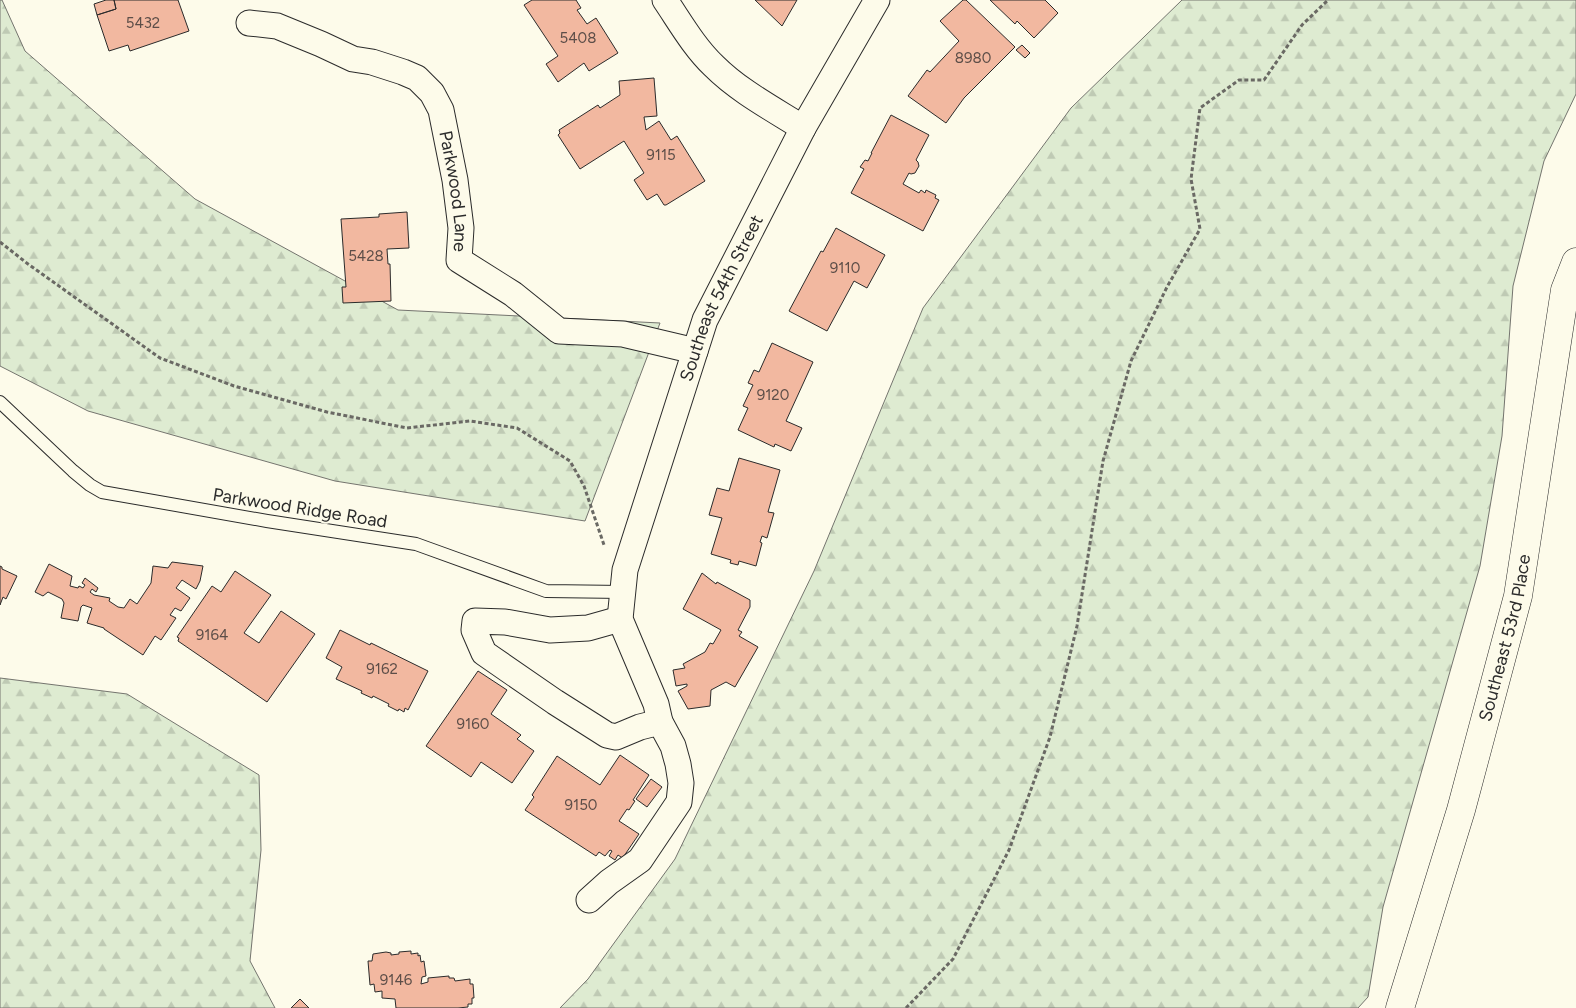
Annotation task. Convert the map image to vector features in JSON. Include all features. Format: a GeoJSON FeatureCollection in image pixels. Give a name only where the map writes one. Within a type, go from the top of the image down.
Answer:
{"type":"FeatureCollection","features":[{"type":"Feature","properties":{"kind":"street"},"geometry":{"type":"LineString","coordinates":[[665,0],[713,65],[739,87],[803,128]]}},
{"type":"Feature","properties":{"kind":"street","name":"Southeast 54th Street"},"geometry":{"type":"LineString","coordinates":[[589,900],[609,882],[640,860],[679,802],[681,783],[673,746],[660,722],[656,704],[620,619],[624,581],[695,351],[705,320],[803,128],[878,0]]}},
{"type":"Feature","properties":{"kind":"street","name":"Parkwood Lane"},"geometry":{"type":"LineString","coordinates":[[249,23],[277,26],[353,59],[372,62],[403,72],[417,78],[432,93],[441,110],[455,180],[461,228],[459,260],[513,294],[559,331],[623,334],[695,351]]}},
{"type":"Feature","properties":{"kind":"street","name":"Southeast 53rd Place"},"geometry":{"type":"LineString","coordinates":[[1400,1008],[1461,810],[1518,596],[1565,290],[1576,262]]}},
{"type":"Feature","properties":{"kind":"street"},"geometry":{"type":"LineString","coordinates":[[620,619],[588,628],[550,630],[505,622],[475,621],[474,630],[484,653],[607,735],[616,737],[640,727],[660,722]]}},
{"type":"Feature","properties":{"kind":"lane","name":"Parkwood Ridge Road"},"geometry":{"type":"LineString","coordinates":[[0,402],[73,471],[102,492],[267,521],[416,544],[546,591],[624,581]]}},
{"type":"Feature","properties":{"kind":"path"},"geometry":{"type":"LineString","coordinates":[[906,1008],[953,959],[1009,850],[1050,737],[1077,626],[1104,460],[1131,361],[1167,287],[1200,229],[1190,179],[1200,108],[1238,80],[1264,80],[1302,25],[1328,0]]}},
{"type":"Feature","properties":{"kind":"path"},"geometry":{"type":"LineString","coordinates":[[0,242],[160,358],[234,386],[327,412],[407,428],[470,421],[517,428],[570,462],[584,486],[608,558],[624,581]]}},
{"type":"Feature","properties":{"kind":"green space"},"geometry":{"type":"Polygon","coordinates":[[[0,0],[2,0],[25,51],[195,199],[398,310],[660,323],[585,521],[335,481],[88,411],[0,366],[0,0]]]}},
{"type":"Feature","properties":{"kind":"green space"},"geometry":{"type":"Polygon","coordinates":[[[1182,0],[1576,0],[1576,94],[1544,161],[1513,286],[1502,436],[1480,566],[1383,907],[1368,997],[1358,1008],[560,1008],[588,979],[675,859],[814,571],[923,308],[1071,108],[1182,0]]]}},
{"type":"Feature","properties":{"kind":"green space"},"geometry":{"type":"Polygon","coordinates":[[[0,678],[127,694],[259,775],[261,850],[250,961],[275,1008],[0,1008],[0,678]]]}},
{"type":"Feature","properties":{"kind":"building"},"geometry":{"type":"Polygon","coordinates":[[[106,0],[114,0],[116,9],[97,15],[94,4],[106,0]]]}},
{"type":"Feature","properties":{"kind":"building"},"geometry":{"type":"Polygon","coordinates":[[[114,0],[178,0],[189,31],[130,51],[128,45],[109,51],[97,15],[116,9],[114,0]]]}},
{"type":"Feature","properties":{"kind":"building"},"geometry":{"type":"Polygon","coordinates":[[[532,0],[576,0],[581,8],[577,10],[587,24],[596,18],[618,53],[589,71],[584,63],[558,82],[546,64],[558,56],[524,5],[532,0]]]}},
{"type":"Feature","properties":{"kind":"building"},"geometry":{"type":"Polygon","coordinates":[[[755,0],[797,0],[782,26],[755,0]]]}},
{"type":"Feature","properties":{"kind":"building"},"geometry":{"type":"Polygon","coordinates":[[[963,0],[966,0],[1015,47],[964,98],[946,123],[908,96],[927,70],[930,72],[959,41],[940,21],[963,0]]]}},
{"type":"Feature","properties":{"kind":"building"},"geometry":{"type":"Polygon","coordinates":[[[990,0],[1045,0],[1058,13],[1034,38],[1017,21],[1015,24],[990,0]]]}},
{"type":"Feature","properties":{"kind":"building"},"geometry":{"type":"Polygon","coordinates":[[[1022,45],[1030,53],[1025,58],[1016,50],[1022,45]]]}},
{"type":"Feature","properties":{"kind":"building"},"geometry":{"type":"Polygon","coordinates":[[[654,78],[657,116],[644,117],[646,130],[659,121],[671,140],[677,136],[705,181],[666,205],[664,205],[657,194],[647,200],[634,180],[644,173],[624,141],[580,169],[558,135],[560,133],[559,130],[598,105],[600,108],[620,95],[619,81],[654,78]]]}},
{"type":"Feature","properties":{"kind":"building"},"geometry":{"type":"Polygon","coordinates":[[[891,115],[929,135],[916,160],[919,166],[915,173],[909,173],[903,184],[919,193],[921,190],[925,193],[926,190],[936,195],[935,198],[939,200],[923,231],[851,193],[864,169],[860,167],[865,160],[868,161],[891,115]]]}},
{"type":"Feature","properties":{"kind":"building"},"geometry":{"type":"Polygon","coordinates":[[[407,212],[409,248],[387,249],[388,264],[390,264],[391,301],[343,303],[342,287],[346,287],[341,219],[379,217],[379,214],[407,212]]]}},
{"type":"Feature","properties":{"kind":"building"},"geometry":{"type":"Polygon","coordinates":[[[836,228],[885,255],[867,288],[854,281],[827,331],[789,311],[821,251],[823,252],[836,228]]]}},
{"type":"Feature","properties":{"kind":"building"},"geometry":{"type":"Polygon","coordinates":[[[772,343],[813,362],[786,421],[802,428],[791,451],[775,444],[774,447],[738,430],[748,408],[743,406],[753,385],[748,383],[754,370],[759,372],[772,343]]]}},
{"type":"Feature","properties":{"kind":"building"},"geometry":{"type":"Polygon","coordinates":[[[739,458],[780,470],[768,512],[774,513],[767,538],[762,536],[756,566],[739,561],[738,565],[730,563],[731,560],[711,554],[722,518],[709,515],[717,488],[729,491],[739,458]]]}},
{"type":"Feature","properties":{"kind":"building"},"geometry":{"type":"Polygon","coordinates":[[[172,562],[203,566],[200,581],[196,589],[182,580],[176,588],[190,598],[181,611],[175,608],[170,615],[176,618],[161,640],[155,636],[143,655],[104,628],[87,623],[92,608],[83,605],[78,621],[61,618],[64,603],[62,599],[48,592],[43,596],[35,592],[49,564],[72,576],[70,586],[83,588],[85,585],[82,583],[85,578],[98,588],[96,592],[92,589],[90,592],[94,595],[110,598],[109,601],[118,607],[124,608],[130,599],[137,604],[151,583],[153,566],[168,568],[172,562]]]}},
{"type":"Feature","properties":{"kind":"building"},"geometry":{"type":"Polygon","coordinates":[[[0,566],[2,569],[17,576],[6,599],[3,597],[0,605],[0,566]]]}},
{"type":"Feature","properties":{"kind":"building"},"geometry":{"type":"Polygon","coordinates":[[[235,571],[271,595],[244,633],[259,643],[281,611],[315,634],[267,702],[178,641],[179,638],[177,637],[212,586],[221,592],[235,571]]]}},
{"type":"Feature","properties":{"kind":"building"},"geometry":{"type":"Polygon","coordinates":[[[702,573],[716,584],[717,582],[750,600],[750,607],[738,630],[742,632],[739,636],[758,647],[735,687],[726,682],[711,690],[710,706],[688,709],[678,691],[687,686],[687,684],[676,686],[673,670],[685,668],[683,664],[705,652],[710,643],[713,644],[721,630],[683,609],[702,573]]]}},
{"type":"Feature","properties":{"kind":"building"},"geometry":{"type":"Polygon","coordinates":[[[340,630],[428,671],[408,710],[405,708],[404,712],[399,709],[398,711],[388,706],[389,704],[373,696],[372,698],[361,693],[362,691],[336,679],[342,667],[326,658],[340,630]]]}},
{"type":"Feature","properties":{"kind":"building"},"geometry":{"type":"Polygon","coordinates":[[[478,671],[507,690],[491,714],[521,735],[517,739],[534,751],[512,783],[481,762],[471,777],[426,746],[478,671]]]}},
{"type":"Feature","properties":{"kind":"building"},"geometry":{"type":"Polygon","coordinates":[[[620,755],[649,775],[633,800],[635,801],[619,821],[639,834],[624,856],[627,861],[618,855],[615,860],[609,856],[612,851],[610,850],[605,856],[599,852],[596,856],[525,810],[534,797],[532,795],[557,756],[600,785],[620,755]]]}},
{"type":"Feature","properties":{"kind":"building"},"geometry":{"type":"Polygon","coordinates":[[[651,779],[662,787],[647,807],[636,799],[651,779]]]}},
{"type":"Feature","properties":{"kind":"building"},"geometry":{"type":"Polygon","coordinates":[[[411,951],[411,954],[418,953],[421,962],[424,961],[426,976],[422,977],[421,984],[428,982],[428,978],[449,976],[449,978],[454,978],[455,981],[470,979],[470,984],[473,984],[474,998],[472,998],[472,1004],[468,1004],[468,1007],[458,1008],[396,1008],[395,999],[382,998],[382,991],[375,992],[374,984],[370,985],[368,961],[372,961],[373,954],[386,952],[391,953],[391,955],[411,951]]]}},
{"type":"Feature","properties":{"kind":"building"},"geometry":{"type":"Polygon","coordinates":[[[300,999],[309,1008],[291,1008],[300,999]]]}}]}
